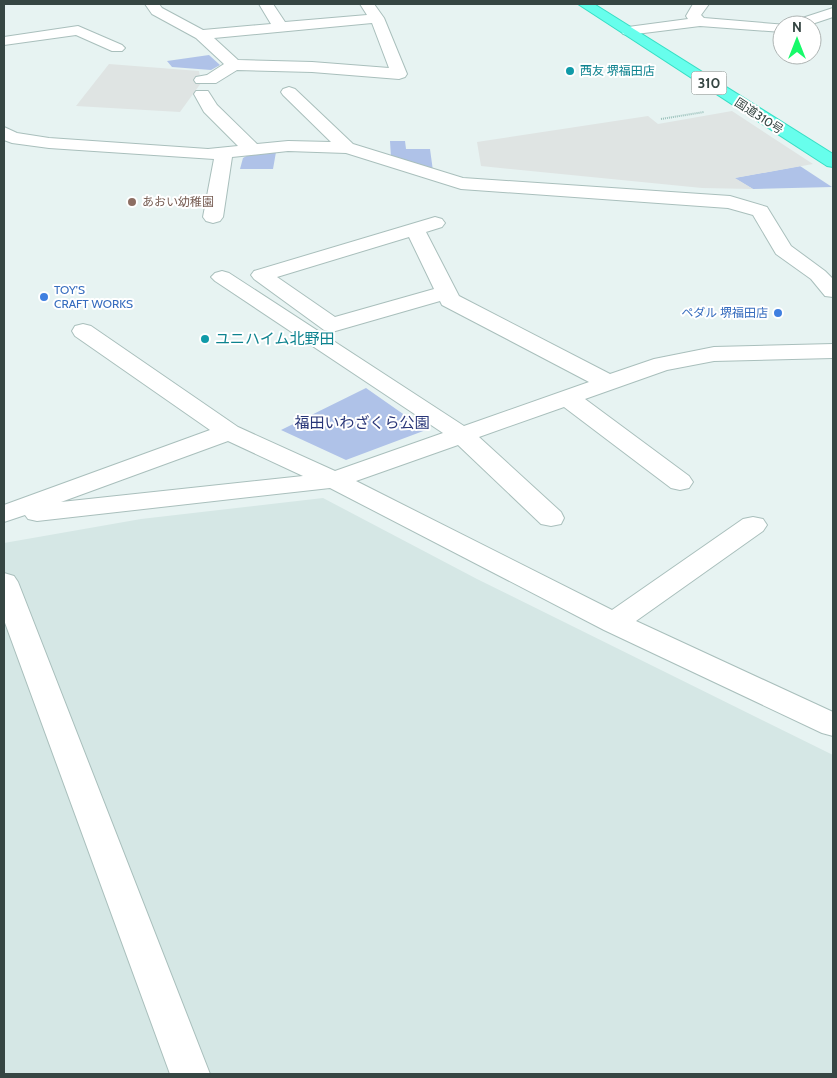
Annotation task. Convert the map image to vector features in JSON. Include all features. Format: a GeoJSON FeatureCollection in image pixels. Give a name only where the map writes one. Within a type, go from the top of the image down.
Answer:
{"type":"FeatureCollection","features":[{"type":"Feature","properties":{"kind":"highway","name":"国道310号"},"geometry":{"type":"LineString","coordinates":[[585,4],[833,162]]}},
{"type":"Feature","properties":{"kind":"street"},"geometry":{"type":"LineString","coordinates":[[152,4],[157,11],[201,35],[234,65]]}},
{"type":"Feature","properties":{"kind":"street"},"geometry":{"type":"LineString","coordinates":[[266,4],[280,27]]}},
{"type":"Feature","properties":{"kind":"street"},"geometry":{"type":"LineString","coordinates":[[253,150],[210,108],[202,87],[234,65],[312,67],[399,74],[377,18],[368,4]]}},
{"type":"Feature","properties":{"kind":"street"},"geometry":{"type":"LineString","coordinates":[[700,22],[693,16],[696,8],[702,4]]}},
{"type":"Feature","properties":{"kind":"street"},"geometry":{"type":"LineString","coordinates":[[201,35],[377,18]]}},
{"type":"Feature","properties":{"kind":"street"},"geometry":{"type":"LineString","coordinates":[[628,31],[700,22],[772,27]]}},
{"type":"Feature","properties":{"kind":"street"},"geometry":{"type":"LineString","coordinates":[[4,41],[78,30],[117,48]]}},
{"type":"Feature","properties":{"kind":"street"},"geometry":{"type":"LineString","coordinates":[[289,92],[347,148]]}},
{"type":"Feature","properties":{"kind":"street"},"geometry":{"type":"LineString","coordinates":[[4,132],[12,138],[49,143],[208,154],[288,146],[347,148],[461,183],[730,202],[760,211],[783,250],[818,275],[833,291]]}},
{"type":"Feature","properties":{"kind":"street"},"geometry":{"type":"LineString","coordinates":[[212,217],[224,152]]}},
{"type":"Feature","properties":{"kind":"street"},"geometry":{"type":"LineString","coordinates":[[446,292],[332,325],[261,275],[425,226],[450,300],[609,383]]}},
{"type":"Feature","properties":{"kind":"street"},"geometry":{"type":"LineString","coordinates":[[222,276],[462,435],[551,518]]}},
{"type":"Feature","properties":{"kind":"street"},"geometry":{"type":"LineString","coordinates":[[83,331],[229,432],[334,480],[614,623],[833,724]]}},
{"type":"Feature","properties":{"kind":"street"},"geometry":{"type":"LineString","coordinates":[[4,516],[334,480],[662,364],[714,354],[833,351]]}},
{"type":"Feature","properties":{"kind":"street"},"geometry":{"type":"LineString","coordinates":[[568,398],[680,482]]}},
{"type":"Feature","properties":{"kind":"street"},"geometry":{"type":"LineString","coordinates":[[4,516],[229,432]]}},
{"type":"Feature","properties":{"kind":"street"},"geometry":{"type":"LineString","coordinates":[[614,623],[753,524]]}},
{"type":"Feature","properties":{"kind":"street"},"geometry":{"type":"LineString","coordinates":[[4,582],[190,1074]]}},
{"type":"Feature","properties":{"kind":"path"},"geometry":{"type":"LineString","coordinates":[[661,119],[707,111]]}},
{"type":"Feature","properties":{"kind":"shaded area"},"geometry":{"type":"Polygon","coordinates":[[[109,64],[199,71],[201,83],[180,112],[76,106],[109,64]]]}},
{"type":"Feature","properties":{"kind":"shaded area"},"geometry":{"type":"Polygon","coordinates":[[[732,111],[813,164],[735,178],[753,189],[702,188],[481,166],[477,142],[648,116],[658,124],[732,111]]]}},
{"type":"Feature","properties":{"kind":"shaded area"},"geometry":{"type":"Polygon","coordinates":[[[323,498],[477,579],[833,755],[833,1074],[4,1074],[4,543],[141,519],[323,498]]]}},
{"type":"Feature","properties":{"kind":"green space"},"geometry":{"type":"Polygon","coordinates":[[[209,55],[220,65],[211,70],[172,67],[167,61],[209,55]]]}},
{"type":"Feature","properties":{"kind":"green space"},"geometry":{"type":"Polygon","coordinates":[[[390,141],[405,141],[406,149],[430,149],[433,171],[391,157],[390,141]]]}},
{"type":"Feature","properties":{"kind":"green space"},"geometry":{"type":"Polygon","coordinates":[[[276,152],[273,169],[240,169],[243,158],[252,153],[276,152]]]}},
{"type":"Feature","properties":{"kind":"green space"},"geometry":{"type":"Polygon","coordinates":[[[800,166],[832,187],[753,189],[734,178],[800,166]]]}},
{"type":"Feature","properties":{"kind":"green space","name":"福田いわざくら公園"},"geometry":{"type":"Polygon","coordinates":[[[366,388],[426,430],[346,460],[281,430],[366,388]]]}},
{"type":"Feature","properties":{"kind":"place","name":"西友 堺福田店"},"geometry":{"type":"Point","coordinates":[570,71]}},
{"type":"Feature","properties":{"kind":"place","name":"あおい幼稚園"},"geometry":{"type":"Point","coordinates":[132,202]}},
{"type":"Feature","properties":{"kind":"place","name":"TOY'S CRAFT WORKS"},"geometry":{"type":"Point","coordinates":[44,297]}},
{"type":"Feature","properties":{"kind":"place","name":"ペダル 堺福田店"},"geometry":{"type":"Point","coordinates":[778,313]}},
{"type":"Feature","properties":{"kind":"place","name":"ユニハイム北野田"},"geometry":{"type":"Point","coordinates":[205,339]}}]}
